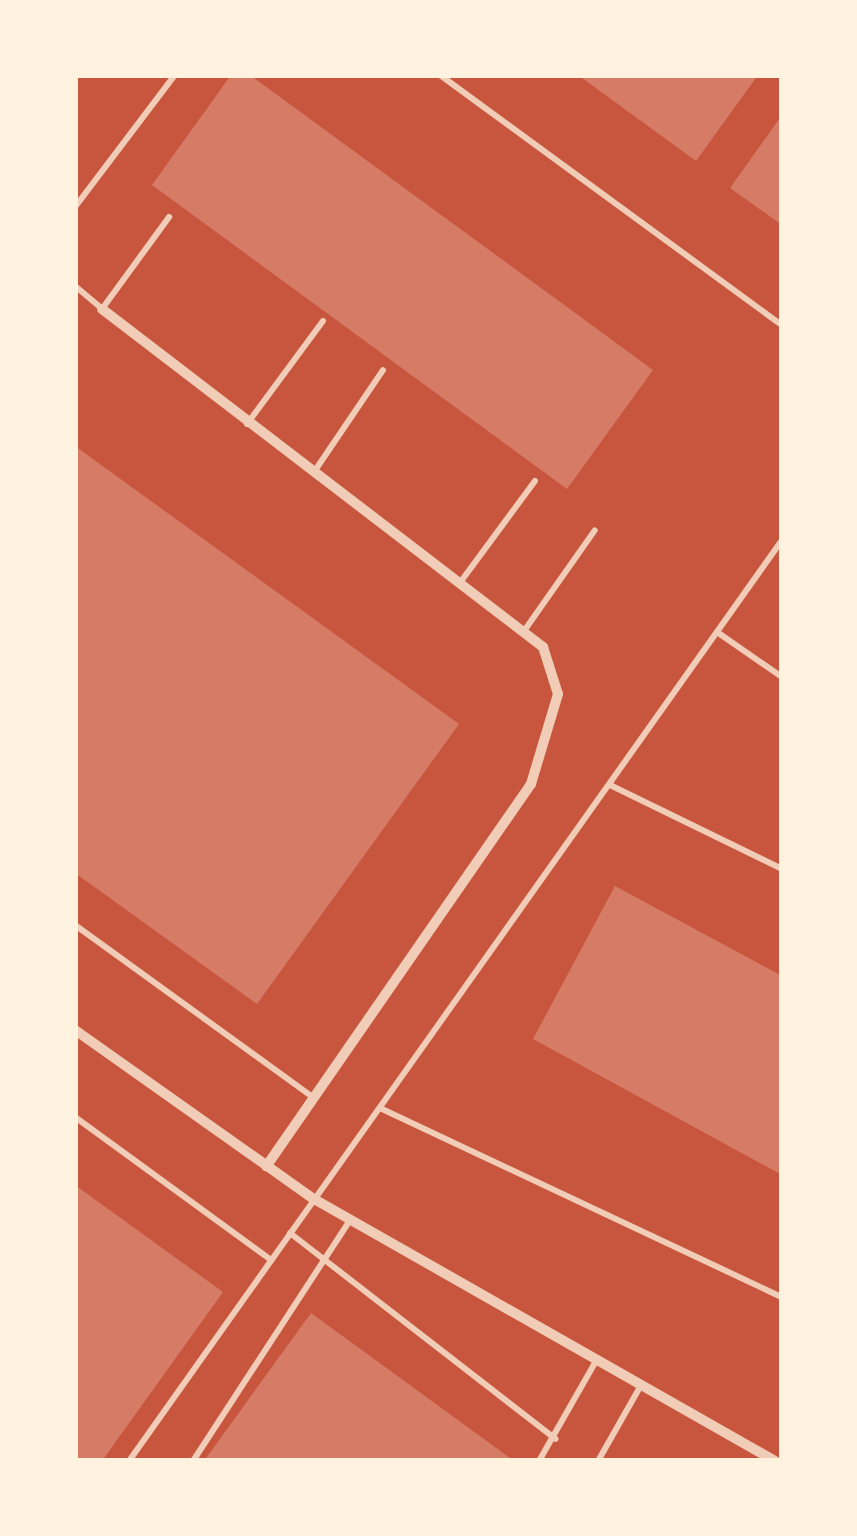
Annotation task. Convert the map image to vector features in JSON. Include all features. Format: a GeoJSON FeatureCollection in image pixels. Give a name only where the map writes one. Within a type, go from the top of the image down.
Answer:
{"type":"FeatureCollection","features":[{"type":"Feature","properties":{"kind":"street"},"geometry":{"type":"LineString","coordinates":[[102,309],[246,424],[543,647],[558,694],[531,784],[266,1166]]}},
{"type":"Feature","properties":{"kind":"street"},"geometry":{"type":"LineString","coordinates":[[75,1030],[314,1199],[776,1461]]}},
{"type":"Feature","properties":{"kind":"lane"},"geometry":{"type":"LineString","coordinates":[[75,207],[175,75]]}},
{"type":"Feature","properties":{"kind":"lane"},"geometry":{"type":"LineString","coordinates":[[440,75],[782,325]]}},
{"type":"Feature","properties":{"kind":"lane"},"geometry":{"type":"LineString","coordinates":[[75,286],[102,309],[170,217]]}},
{"type":"Feature","properties":{"kind":"lane"},"geometry":{"type":"LineString","coordinates":[[246,424],[323,321]]}},
{"type":"Feature","properties":{"kind":"lane"},"geometry":{"type":"LineString","coordinates":[[312,474],[383,370]]}},
{"type":"Feature","properties":{"kind":"lane"},"geometry":{"type":"LineString","coordinates":[[459,584],[534,481]]}},
{"type":"Feature","properties":{"kind":"lane"},"geometry":{"type":"LineString","coordinates":[[523,632],[595,530]]}},
{"type":"Feature","properties":{"kind":"lane"},"geometry":{"type":"LineString","coordinates":[[130,1461],[782,540]]}},
{"type":"Feature","properties":{"kind":"lane"},"geometry":{"type":"LineString","coordinates":[[717,632],[782,677]]}},
{"type":"Feature","properties":{"kind":"lane"},"geometry":{"type":"LineString","coordinates":[[610,785],[782,869]]}},
{"type":"Feature","properties":{"kind":"lane"},"geometry":{"type":"LineString","coordinates":[[75,925],[313,1098]]}},
{"type":"Feature","properties":{"kind":"lane"},"geometry":{"type":"LineString","coordinates":[[382,1108],[782,1297]]}},
{"type":"Feature","properties":{"kind":"lane"},"geometry":{"type":"LineString","coordinates":[[75,1117],[271,1260]]}},
{"type":"Feature","properties":{"kind":"lane"},"geometry":{"type":"LineString","coordinates":[[193,1461],[325,1266],[350,1219]]}},
{"type":"Feature","properties":{"kind":"lane"},"geometry":{"type":"LineString","coordinates":[[290,1234],[325,1266],[556,1438]]}},
{"type":"Feature","properties":{"kind":"lane"},"geometry":{"type":"LineString","coordinates":[[539,1461],[556,1438],[596,1362]]}},
{"type":"Feature","properties":{"kind":"lane"},"geometry":{"type":"LineString","coordinates":[[598,1461],[640,1387]]}},
{"type":"Feature","properties":{"kind":"building"},"geometry":{"type":"Polygon","coordinates":[[[231,75],[250,75],[653,370],[567,489],[152,185],[231,75]]]}},
{"type":"Feature","properties":{"kind":"building"},"geometry":{"type":"Polygon","coordinates":[[[578,75],[758,75],[696,161],[578,75]]]}},
{"type":"Feature","properties":{"kind":"building"},"geometry":{"type":"Polygon","coordinates":[[[782,115],[782,225],[730,188],[782,115]]]}},
{"type":"Feature","properties":{"kind":"building"},"geometry":{"type":"Polygon","coordinates":[[[75,446],[459,724],[257,1004],[75,873],[75,446]]]}},
{"type":"Feature","properties":{"kind":"building"},"geometry":{"type":"Polygon","coordinates":[[[615,886],[782,976],[782,1175],[533,1039],[615,886]]]}},
{"type":"Feature","properties":{"kind":"building"},"geometry":{"type":"Polygon","coordinates":[[[75,1185],[223,1292],[102,1461],[75,1461],[75,1185]]]}},
{"type":"Feature","properties":{"kind":"building"},"geometry":{"type":"Polygon","coordinates":[[[311,1313],[514,1461],[204,1461],[311,1313]]]}}]}
